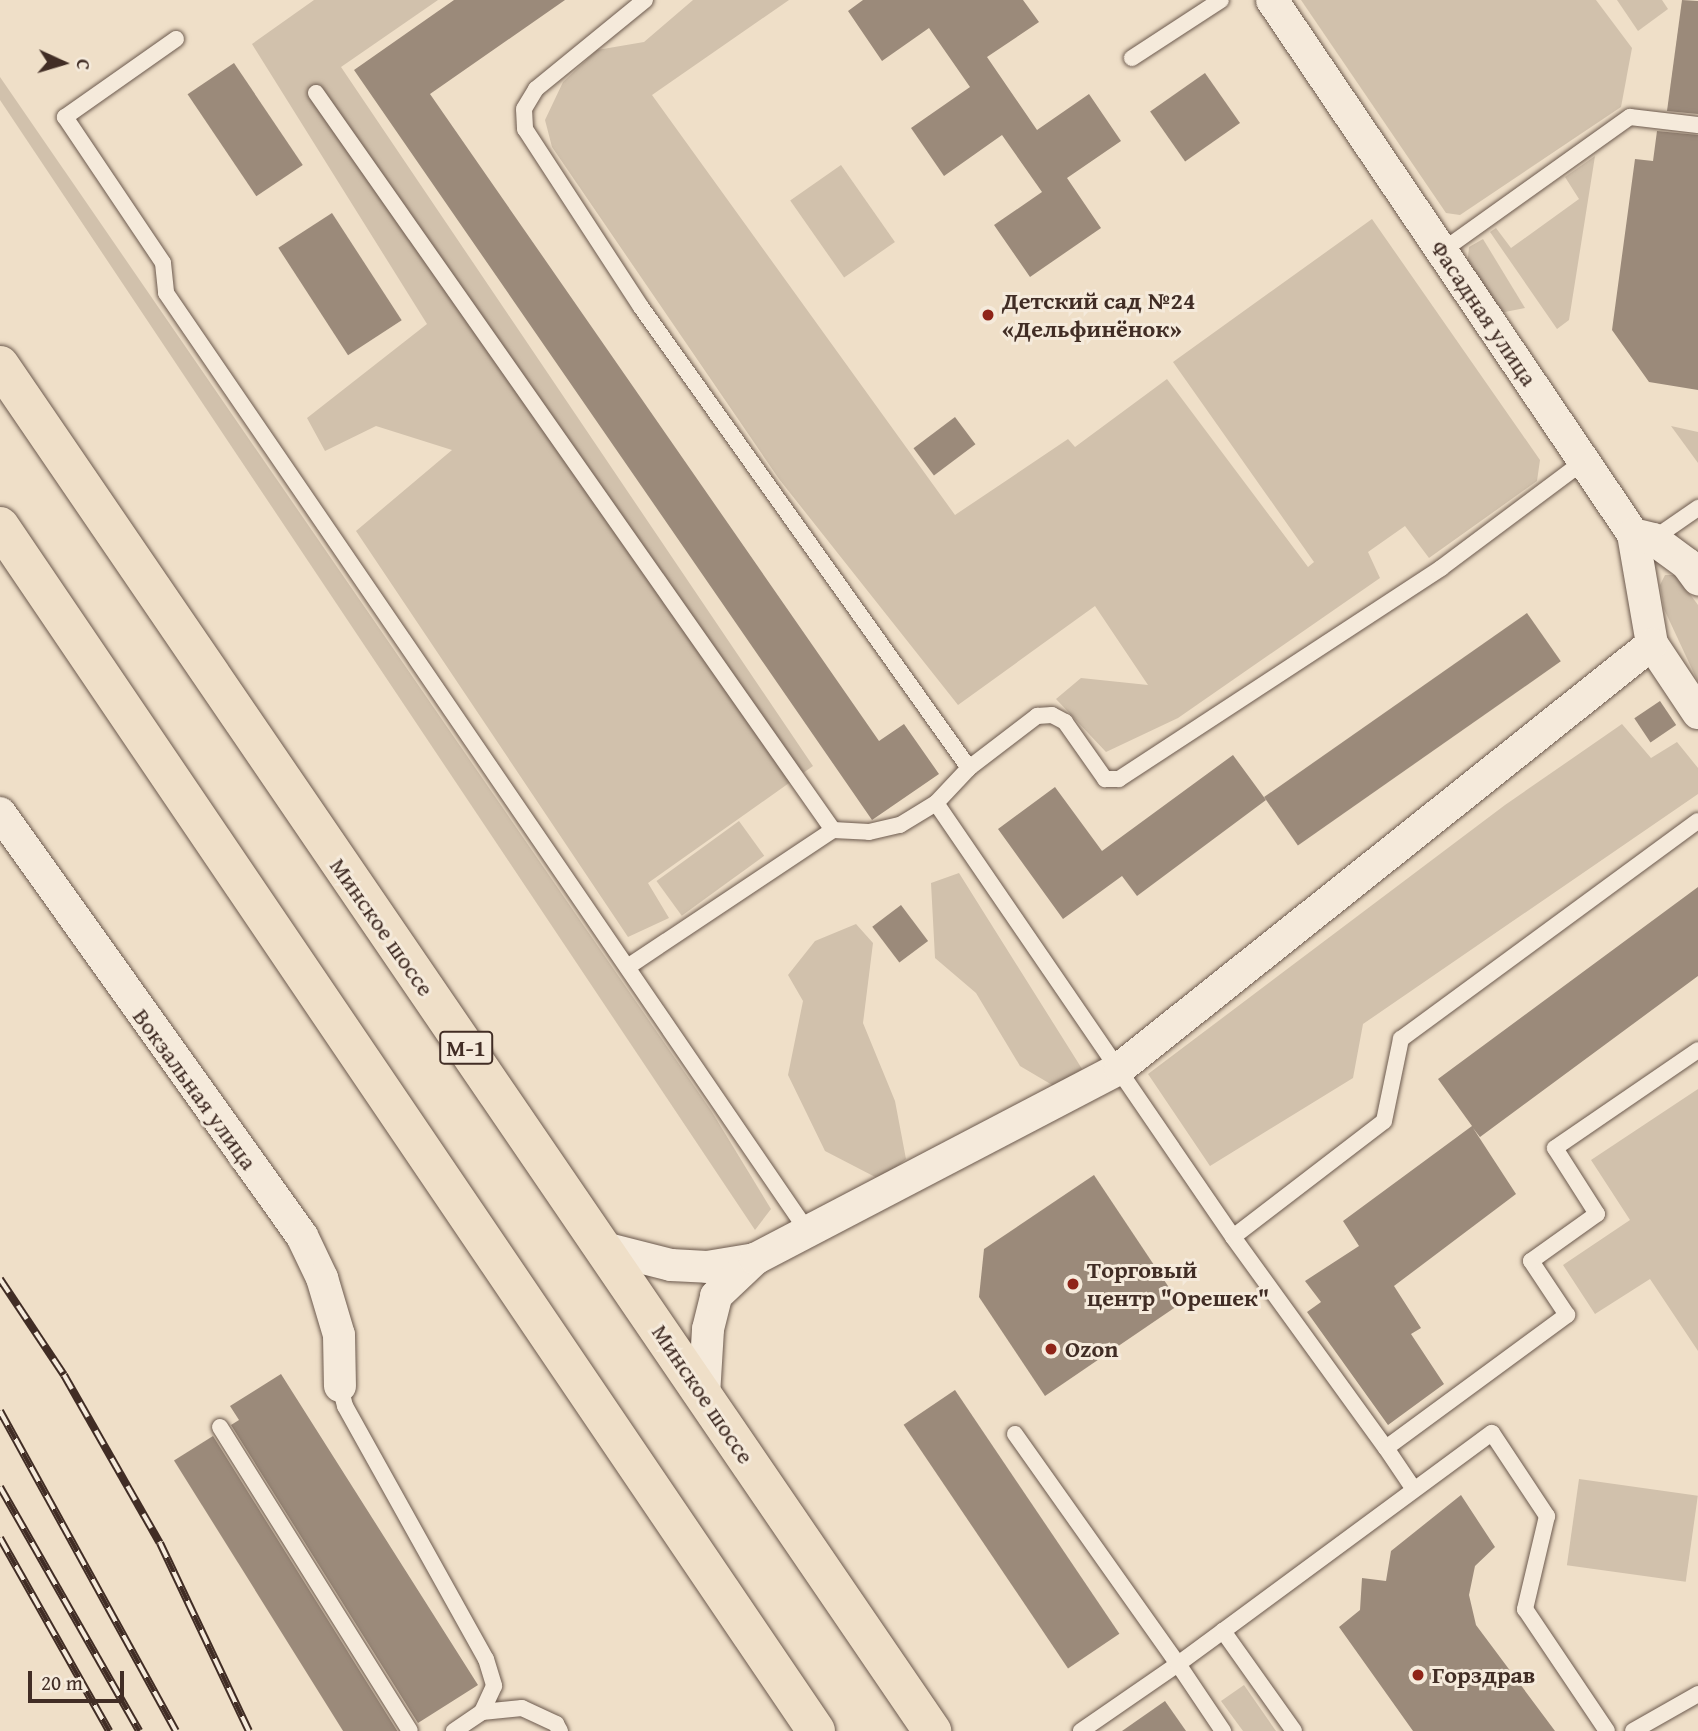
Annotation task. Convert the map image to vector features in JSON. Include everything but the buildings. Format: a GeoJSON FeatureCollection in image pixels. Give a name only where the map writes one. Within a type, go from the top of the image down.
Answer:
{"type":"FeatureCollection","features":[{"type":"Feature","properties":{"kind":"highway","name":"Минское шоссе"},"geometry":{"type":"LineString","coordinates":[[0,365],[932,1731]]}},
{"type":"Feature","properties":{"kind":"highway"},"geometry":{"type":"LineString","coordinates":[[0,526],[816,1731]]}},
{"type":"Feature","properties":{"kind":"street","name":"Фасадная улица"},"geometry":{"type":"LineString","coordinates":[[1272,0],[1584,461],[1643,537],[1652,644]]}},
{"type":"Feature","properties":{"kind":"street"},"geometry":{"type":"LineString","coordinates":[[1643,537],[1688,564],[1698,579]]}},
{"type":"Feature","properties":{"kind":"street"},"geometry":{"type":"LineString","coordinates":[[704,1395],[708,1329],[716,1296],[755,1259],[1120,1068],[1652,644],[1698,713]]}},
{"type":"Feature","properties":{"kind":"street","name":"Вокзальная улица"},"geometry":{"type":"LineString","coordinates":[[0,813],[302,1236],[322,1278],[339,1335],[340,1386]]}},
{"type":"Feature","properties":{"kind":"street"},"geometry":{"type":"LineString","coordinates":[[604,1248],[671,1265],[707,1267],[755,1259]]}},
{"type":"Feature","properties":{"kind":"lane"},"geometry":{"type":"LineString","coordinates":[[645,0],[536,89],[524,109],[525,129],[641,307],[970,768]]}},
{"type":"Feature","properties":{"kind":"lane"},"geometry":{"type":"LineString","coordinates":[[1132,58],[1221,0]]}},
{"type":"Feature","properties":{"kind":"lane"},"geometry":{"type":"LineString","coordinates":[[176,39],[65,117],[163,263],[166,293],[629,966],[808,1232]]}},
{"type":"Feature","properties":{"kind":"lane"},"geometry":{"type":"LineString","coordinates":[[316,93],[833,830]]}},
{"type":"Feature","properties":{"kind":"lane"},"geometry":{"type":"LineString","coordinates":[[1442,251],[1612,126],[1630,117],[1698,125]]}},
{"type":"Feature","properties":{"kind":"lane"},"geometry":{"type":"LineString","coordinates":[[629,966],[833,830],[869,832],[900,825],[936,803],[970,768],[1037,716],[1052,715],[1065,722],[1105,779],[1119,779],[1441,568],[1584,461]]}},
{"type":"Feature","properties":{"kind":"lane"},"geometry":{"type":"LineString","coordinates":[[1643,537],[1698,508]]}},
{"type":"Feature","properties":{"kind":"lane"},"geometry":{"type":"LineString","coordinates":[[936,803],[1120,1068],[1233,1237],[1413,1488]]}},
{"type":"Feature","properties":{"kind":"lane"},"geometry":{"type":"LineString","coordinates":[[1233,1237],[1384,1121],[1401,1039],[1698,821]]}},
{"type":"Feature","properties":{"kind":"lane"},"geometry":{"type":"LineString","coordinates":[[1386,1448],[1567,1315],[1531,1261],[1597,1214],[1555,1148],[1698,1050]]}},
{"type":"Feature","properties":{"kind":"lane"},"geometry":{"type":"LineString","coordinates":[[340,1386],[345,1406],[486,1659],[494,1686],[482,1712]]}},
{"type":"Feature","properties":{"kind":"lane"},"geometry":{"type":"LineString","coordinates":[[220,1427],[410,1731]]}},
{"type":"Feature","properties":{"kind":"lane"},"geometry":{"type":"LineString","coordinates":[[1081,1731],[1178,1664],[1413,1488],[1492,1433],[1547,1516],[1525,1609],[1607,1731]]}},
{"type":"Feature","properties":{"kind":"lane"},"geometry":{"type":"LineString","coordinates":[[1015,1434],[1223,1731]]}},
{"type":"Feature","properties":{"kind":"lane"},"geometry":{"type":"LineString","coordinates":[[1223,1631],[1294,1731]]}},
{"type":"Feature","properties":{"kind":"lane"},"geometry":{"type":"LineString","coordinates":[[1633,1731],[1698,1694]]}},
{"type":"Feature","properties":{"kind":"lane"},"geometry":{"type":"LineString","coordinates":[[454,1731],[482,1712],[522,1708],[556,1724],[560,1731]]}},
{"type":"Feature","properties":{"kind":"shaded area"},"geometry":{"type":"Polygon","coordinates":[[[314,0],[438,0],[341,67],[813,766],[648,883],[669,918],[628,937],[356,531],[452,450],[376,426],[325,451],[307,418],[427,324],[252,44],[314,0]]]}},
{"type":"Feature","properties":{"kind":"shaded area"},"geometry":{"type":"Polygon","coordinates":[[[693,0],[789,0],[652,95],[955,515],[1068,439],[1075,447],[1167,379],[1308,567],[1314,562],[1173,362],[1372,219],[1540,460],[1537,481],[1429,558],[1405,526],[1368,552],[1380,578],[1178,718],[1106,752],[1056,699],[1081,678],[1148,685],[1095,606],[958,705],[779,479],[552,147],[545,120],[563,82],[597,50],[644,42],[693,0]]]}},
{"type":"Feature","properties":{"kind":"shaded area"},"geometry":{"type":"Polygon","coordinates":[[[1301,0],[1596,0],[1632,48],[1621,107],[1460,215],[1446,213],[1301,0]]]}},
{"type":"Feature","properties":{"kind":"shaded area"},"geometry":{"type":"Polygon","coordinates":[[[1617,0],[1662,0],[1668,9],[1638,31],[1617,0]]]}},
{"type":"Feature","properties":{"kind":"shaded area"},"geometry":{"type":"Polygon","coordinates":[[[0,77],[712,1112],[771,1209],[755,1230],[0,100],[0,77]]]}},
{"type":"Feature","properties":{"kind":"shaded area"},"geometry":{"type":"Polygon","coordinates":[[[1595,156],[1569,320],[1557,329],[1490,232],[1496,228],[1511,248],[1579,199],[1565,177],[1595,156]]]}},
{"type":"Feature","properties":{"kind":"shaded area"},"geometry":{"type":"Polygon","coordinates":[[[841,165],[895,242],[844,278],[790,201],[841,165]]]}},
{"type":"Feature","properties":{"kind":"shaded area"},"geometry":{"type":"Polygon","coordinates":[[[1483,239],[1525,308],[1500,313],[1467,267],[1469,247],[1483,239]]]}},
{"type":"Feature","properties":{"kind":"shaded area"},"geometry":{"type":"Polygon","coordinates":[[[1671,426],[1698,432],[1698,463],[1671,426]]]}},
{"type":"Feature","properties":{"kind":"shaded area"},"geometry":{"type":"Polygon","coordinates":[[[1665,575],[1676,575],[1698,605],[1698,682],[1664,609],[1660,585],[1665,575]]]}},
{"type":"Feature","properties":{"kind":"shaded area"},"geometry":{"type":"Polygon","coordinates":[[[1622,724],[1651,758],[1677,742],[1698,768],[1698,794],[1363,1024],[1353,1078],[1210,1166],[1148,1074],[1505,805],[1622,724]]]}},
{"type":"Feature","properties":{"kind":"shaded area"},"geometry":{"type":"Polygon","coordinates":[[[739,821],[764,856],[682,916],[656,881],[739,821]]]}},
{"type":"Feature","properties":{"kind":"shaded area"},"geometry":{"type":"Polygon","coordinates":[[[959,873],[1084,1072],[1059,1089],[1020,1066],[976,993],[935,958],[931,883],[959,873]]]}},
{"type":"Feature","properties":{"kind":"shaded area"},"geometry":{"type":"Polygon","coordinates":[[[856,924],[873,943],[863,1023],[895,1101],[906,1159],[881,1180],[825,1151],[788,1075],[803,1001],[788,975],[815,941],[856,924]]]}},
{"type":"Feature","properties":{"kind":"shaded area"},"geometry":{"type":"Polygon","coordinates":[[[1698,1089],[1698,1351],[1650,1279],[1595,1314],[1563,1265],[1630,1220],[1591,1160],[1698,1089]]]}},
{"type":"Feature","properties":{"kind":"shaded area"},"geometry":{"type":"Polygon","coordinates":[[[1579,1479],[1698,1496],[1686,1582],[1567,1565],[1579,1479]]]}},
{"type":"Feature","properties":{"kind":"shaded area"},"geometry":{"type":"Polygon","coordinates":[[[1244,1685],[1276,1731],[1243,1731],[1221,1701],[1244,1685]]]}},
{"type":"Feature","properties":{"kind":"railway"},"geometry":{"type":"LineString","coordinates":[[0,1279],[64,1375],[160,1543],[249,1731]]}},
{"type":"Feature","properties":{"kind":"railway"},"geometry":{"type":"LineString","coordinates":[[0,1411],[176,1731]]}},
{"type":"Feature","properties":{"kind":"railway"},"geometry":{"type":"LineString","coordinates":[[0,1487],[139,1731]]}},
{"type":"Feature","properties":{"kind":"railway"},"geometry":{"type":"LineString","coordinates":[[0,1538],[109,1731]]}},
{"type":"Feature","properties":{"kind":"place","name":"Детский сад №24 «Дельфинёнок»"},"geometry":{"type":"Point","coordinates":[988,315]}},
{"type":"Feature","properties":{"kind":"place","name":"Торговый центр \"Орешек\""},"geometry":{"type":"Point","coordinates":[1073,1284]}},
{"type":"Feature","properties":{"kind":"place","name":"Ozon"},"geometry":{"type":"Point","coordinates":[1051,1349]}},
{"type":"Feature","properties":{"kind":"place","name":"Горздрав"},"geometry":{"type":"Point","coordinates":[1418,1675]}}]}
